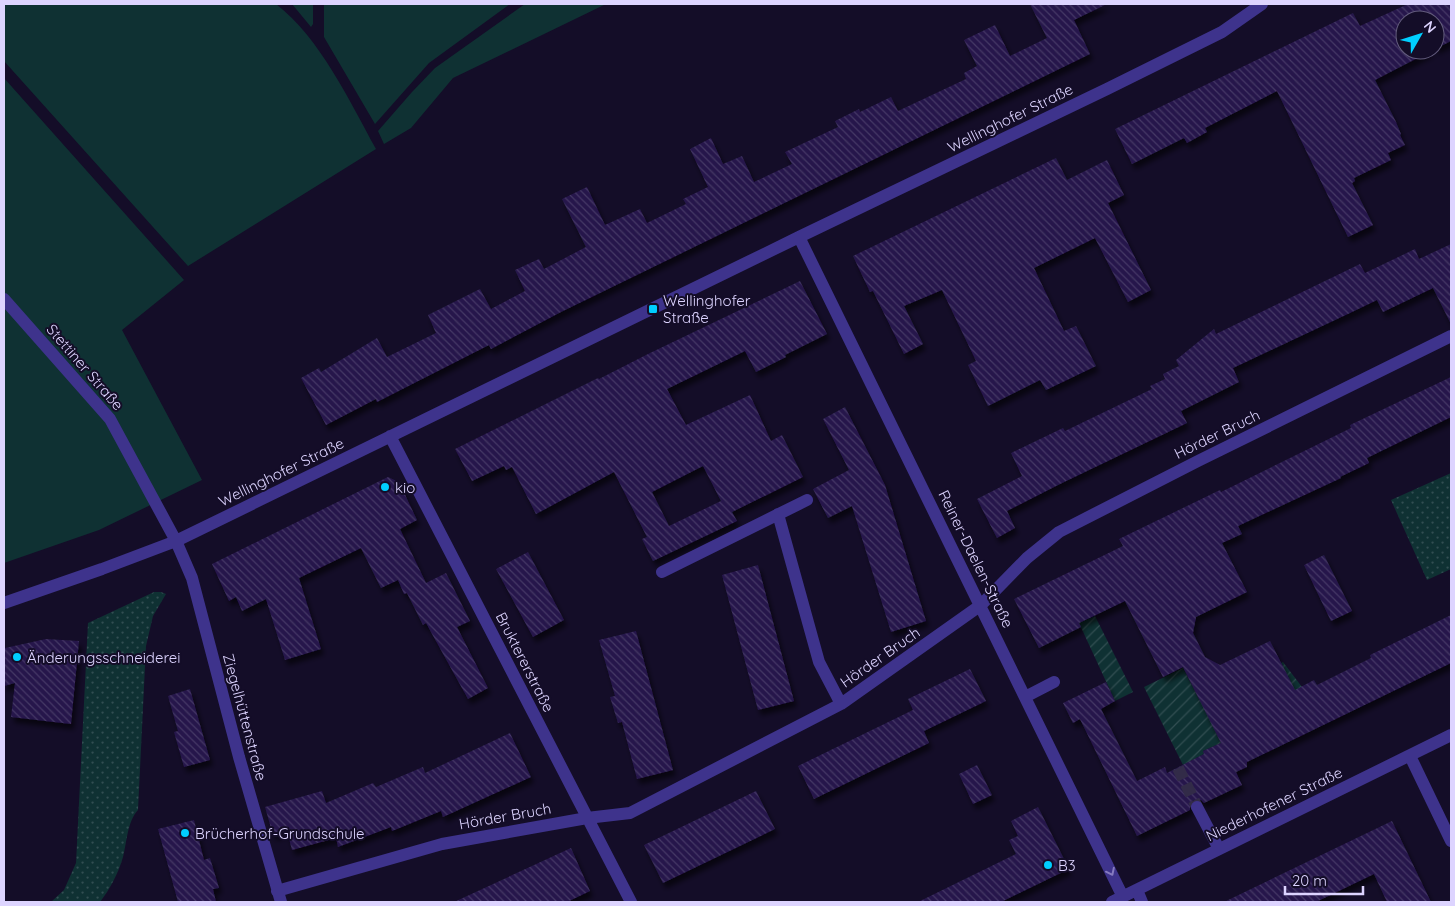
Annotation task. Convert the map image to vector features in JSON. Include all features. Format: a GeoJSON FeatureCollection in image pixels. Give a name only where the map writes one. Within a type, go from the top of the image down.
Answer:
{"type":"FeatureCollection","features":[{"type":"Feature","properties":{"kind":"street","name":"Wellinghofer Straße"},"geometry":{"type":"LineString","coordinates":[[4,603],[176,541],[799,236],[1107,90],[1222,32],[1262,4]]}},
{"type":"Feature","properties":{"kind":"street","name":"Reiner-Daelen-Straße"},"geometry":{"type":"LineString","coordinates":[[799,236],[1098,847],[1117,899]]}},
{"type":"Feature","properties":{"kind":"street","name":"Stettiner Straße"},"geometry":{"type":"LineString","coordinates":[[4,299],[110,419],[176,541]]}},
{"type":"Feature","properties":{"kind":"street","name":"Hörder Bruch"},"geometry":{"type":"LineString","coordinates":[[279,897],[442,844],[587,818],[630,813],[841,704],[981,605],[1027,558],[1059,532],[1451,336]]}},
{"type":"Feature","properties":{"kind":"street","name":"Bruktererstraße"},"geometry":{"type":"LineString","coordinates":[[390,436],[631,902]]}},
{"type":"Feature","properties":{"kind":"street"},"geometry":{"type":"LineString","coordinates":[[662,572],[807,500]]}},
{"type":"Feature","properties":{"kind":"street"},"geometry":{"type":"LineString","coordinates":[[778,514],[819,662],[841,704]]}},
{"type":"Feature","properties":{"kind":"street","name":"Ziegelhüttenstraße"},"geometry":{"type":"LineString","coordinates":[[176,541],[192,578],[239,757],[279,897]]}},
{"type":"Feature","properties":{"kind":"street"},"geometry":{"type":"LineString","coordinates":[[1026,697],[1054,682]]}},
{"type":"Feature","properties":{"kind":"street","name":"Niederhofener Straße"},"geometry":{"type":"LineString","coordinates":[[1117,899],[1451,735]]}},
{"type":"Feature","properties":{"kind":"street"},"geometry":{"type":"LineString","coordinates":[[1410,756],[1451,841]]}},
{"type":"Feature","properties":{"kind":"street"},"geometry":{"type":"LineString","coordinates":[[1197,807],[1219,849]]}},
{"type":"Feature","properties":{"kind":"street"},"geometry":{"type":"LineString","coordinates":[[1137,890],[1142,902]]}},
{"type":"Feature","properties":{"kind":"green space"},"geometry":{"type":"Polygon","coordinates":[[[4,4],[276,4],[292,18],[320,52],[376,149],[188,266],[4,61],[4,4]]]}},
{"type":"Feature","properties":{"kind":"green space"},"geometry":{"type":"Polygon","coordinates":[[[292,4],[313,4],[313,24],[311,27],[292,4]]]}},
{"type":"Feature","properties":{"kind":"green space"},"geometry":{"type":"Polygon","coordinates":[[[324,4],[510,4],[429,63],[375,124],[324,37],[324,4]]]}},
{"type":"Feature","properties":{"kind":"green space"},"geometry":{"type":"Polygon","coordinates":[[[525,4],[606,4],[453,78],[411,128],[384,144],[378,131],[435,68],[525,4]]]}},
{"type":"Feature","properties":{"kind":"green space"},"geometry":{"type":"Polygon","coordinates":[[[4,78],[184,280],[122,330],[202,480],[99,530],[4,563],[4,78]]]}},
{"type":"Feature","properties":{"kind":"green space"},"geometry":{"type":"Polygon","coordinates":[[[1451,473],[1451,569],[1427,580],[1391,500],[1451,473]]]}},
{"type":"Feature","properties":{"kind":"green space"},"geometry":{"type":"Polygon","coordinates":[[[154,592],[166,594],[153,616],[146,646],[138,810],[129,826],[121,863],[100,902],[51,902],[64,890],[76,863],[88,623],[154,592]]]}},
{"type":"Feature","properties":{"kind":"green space"},"geometry":{"type":"Polygon","coordinates":[[[1095,616],[1133,692],[1115,701],[1079,623],[1095,616]]]}},
{"type":"Feature","properties":{"kind":"green space"},"geometry":{"type":"Polygon","coordinates":[[[1283,662],[1302,687],[1302,691],[1214,729],[1221,743],[1203,751],[1204,754],[1183,765],[1144,687],[1183,668],[1200,701],[1283,662]]]}},
{"type":"Feature","properties":{"kind":"building"},"geometry":{"type":"Polygon","coordinates":[[[1030,4],[1107,4],[1074,20],[1090,54],[561,312],[491,349],[489,345],[377,402],[376,399],[326,425],[301,378],[319,368],[321,372],[377,338],[387,357],[436,333],[428,315],[480,289],[491,309],[525,291],[515,270],[539,259],[544,269],[586,247],[562,199],[587,187],[605,225],[640,209],[647,223],[686,204],[683,199],[708,187],[690,149],[711,138],[723,164],[742,156],[754,182],[792,164],[785,152],[838,127],[835,121],[859,109],[860,112],[891,97],[898,111],[966,79],[964,73],[977,66],[964,40],[995,25],[1010,56],[1047,38],[1030,4]]]}},
{"type":"Feature","properties":{"kind":"building"},"geometry":{"type":"Polygon","coordinates":[[[1408,4],[1451,4],[1451,41],[1445,44],[1445,10],[1395,10],[1395,60],[1414,60],[1375,80],[1405,145],[1388,153],[1391,160],[1354,178],[1355,181],[1352,183],[1373,225],[1348,237],[1277,91],[1205,128],[1207,132],[1187,143],[1184,138],[1132,164],[1115,129],[1353,13],[1360,26],[1408,4]]]}},
{"type":"Feature","properties":{"kind":"building"},"geometry":{"type":"Polygon","coordinates":[[[1056,158],[1067,180],[1107,160],[1124,195],[1108,203],[1151,290],[1128,302],[1095,238],[1034,268],[1064,331],[1076,326],[1096,366],[1046,390],[1040,380],[988,406],[968,365],[976,361],[942,290],[904,306],[923,344],[904,354],[873,291],[870,292],[853,256],[1056,158]]]}},
{"type":"Feature","properties":{"kind":"building"},"geometry":{"type":"Polygon","coordinates":[[[1451,244],[1451,324],[1433,288],[1383,312],[1377,300],[1233,368],[1239,382],[1181,411],[1187,423],[1007,511],[1015,528],[997,538],[977,499],[1022,476],[1011,453],[1063,428],[1065,431],[1152,389],[1150,386],[1165,379],[1163,374],[1179,366],[1176,360],[1214,329],[1216,334],[1360,264],[1365,273],[1415,249],[1419,259],[1451,244]]]}},
{"type":"Feature","properties":{"kind":"building"},"geometry":{"type":"Polygon","coordinates":[[[800,281],[827,334],[756,372],[745,351],[667,389],[686,425],[750,395],[771,441],[782,435],[803,477],[732,512],[737,521],[653,561],[642,539],[647,537],[614,472],[536,514],[512,467],[506,470],[504,466],[472,481],[455,449],[800,281]],[[703,466],[652,492],[669,526],[721,501],[703,466]]]}},
{"type":"Feature","properties":{"kind":"building"},"geometry":{"type":"Polygon","coordinates":[[[1451,377],[1451,417],[1367,458],[1369,463],[1341,478],[1238,526],[1242,534],[1222,543],[1247,592],[1196,617],[1193,633],[1205,657],[1220,665],[1270,641],[1295,690],[1314,680],[1317,685],[1371,658],[1370,655],[1451,615],[1451,663],[1247,762],[1247,767],[1236,772],[1242,785],[1204,803],[1201,800],[1194,800],[1190,803],[1190,810],[1137,836],[1080,719],[1073,723],[1063,703],[1106,682],[1115,701],[1101,709],[1137,781],[1165,767],[1167,773],[1204,754],[1203,751],[1221,743],[1183,667],[1163,677],[1125,601],[1079,623],[1081,627],[1039,648],[1014,599],[1123,546],[1119,539],[1220,490],[1221,492],[1351,428],[1350,425],[1451,377]]]}},
{"type":"Feature","properties":{"kind":"building"},"geometry":{"type":"Polygon","coordinates":[[[845,407],[885,485],[926,621],[891,632],[852,506],[828,518],[813,489],[849,470],[823,419],[845,407]]]}},
{"type":"Feature","properties":{"kind":"building"},"geometry":{"type":"Polygon","coordinates":[[[388,477],[399,482],[417,520],[400,529],[426,583],[446,573],[470,621],[457,627],[488,688],[468,699],[426,623],[423,625],[407,593],[404,594],[398,580],[381,588],[361,548],[299,578],[321,649],[285,660],[266,599],[242,611],[236,597],[229,601],[212,564],[388,477]]]}},
{"type":"Feature","properties":{"kind":"building"},"geometry":{"type":"Polygon","coordinates":[[[528,552],[564,620],[533,637],[496,569],[528,552]]]}},
{"type":"Feature","properties":{"kind":"building"},"geometry":{"type":"Polygon","coordinates":[[[1324,555],[1352,611],[1331,621],[1304,565],[1324,555]]]}},
{"type":"Feature","properties":{"kind":"building"},"geometry":{"type":"Polygon","coordinates":[[[758,565],[794,701],[758,710],[722,575],[758,565]]]}},
{"type":"Feature","properties":{"kind":"building"},"geometry":{"type":"Polygon","coordinates":[[[636,631],[673,770],[637,779],[622,722],[618,723],[610,697],[615,696],[599,640],[636,631]]]}},
{"type":"Feature","properties":{"kind":"building"},"geometry":{"type":"Polygon","coordinates":[[[46,639],[79,641],[71,724],[11,717],[15,683],[4,686],[5,648],[46,639]]]}},
{"type":"Feature","properties":{"kind":"building"},"geometry":{"type":"Polygon","coordinates":[[[970,669],[986,701],[924,731],[929,743],[814,799],[798,766],[913,710],[908,699],[970,669]]]}},
{"type":"Feature","properties":{"kind":"building"},"geometry":{"type":"Polygon","coordinates":[[[190,689],[210,760],[184,767],[174,732],[178,731],[168,696],[190,689]]]}},
{"type":"Feature","properties":{"kind":"building"},"geometry":{"type":"Polygon","coordinates":[[[510,733],[531,777],[443,817],[441,811],[392,831],[391,827],[338,847],[336,838],[292,850],[287,831],[273,835],[265,807],[322,791],[326,803],[373,783],[376,787],[423,767],[425,773],[510,733]]]}},
{"type":"Feature","properties":{"kind":"building"},"geometry":{"type":"Polygon","coordinates":[[[977,765],[992,795],[973,804],[959,774],[977,765]]]}},
{"type":"Feature","properties":{"kind":"building"},"geometry":{"type":"Polygon","coordinates":[[[756,791],[775,829],[663,883],[644,845],[756,791]]]}},
{"type":"Feature","properties":{"kind":"building"},"geometry":{"type":"Polygon","coordinates":[[[1038,807],[1069,869],[1001,902],[918,902],[1016,854],[1009,840],[1018,836],[1011,821],[1038,807]]]}},
{"type":"Feature","properties":{"kind":"building"},"geometry":{"type":"Polygon","coordinates":[[[194,820],[204,860],[210,858],[219,888],[213,889],[216,902],[178,902],[158,829],[194,820]]]}},
{"type":"Feature","properties":{"kind":"building"},"geometry":{"type":"Polygon","coordinates":[[[1392,821],[1431,902],[1387,902],[1374,874],[1316,902],[1224,902],[1392,821]]]}},
{"type":"Feature","properties":{"kind":"building"},"geometry":{"type":"Polygon","coordinates":[[[571,848],[590,891],[567,902],[454,902],[571,848]]]}},
{"type":"Feature","properties":{"kind":"tunnel"},"geometry":{"type":"LineString","coordinates":[[1178,768],[1197,807]]}},
{"type":"Feature","properties":{"kind":"place","name":"Wellinghofer Straße"},"geometry":{"type":"Point","coordinates":[653,309]}},
{"type":"Feature","properties":{"kind":"place","name":"kio"},"geometry":{"type":"Point","coordinates":[385,487]}},
{"type":"Feature","properties":{"kind":"place","name":"Änderungsschneiderei"},"geometry":{"type":"Point","coordinates":[17,657]}},
{"type":"Feature","properties":{"kind":"place","name":"Brücherhof-Grundschule"},"geometry":{"type":"Point","coordinates":[185,833]}},
{"type":"Feature","properties":{"kind":"place","name":"B3"},"geometry":{"type":"Point","coordinates":[1048,865]}}]}
